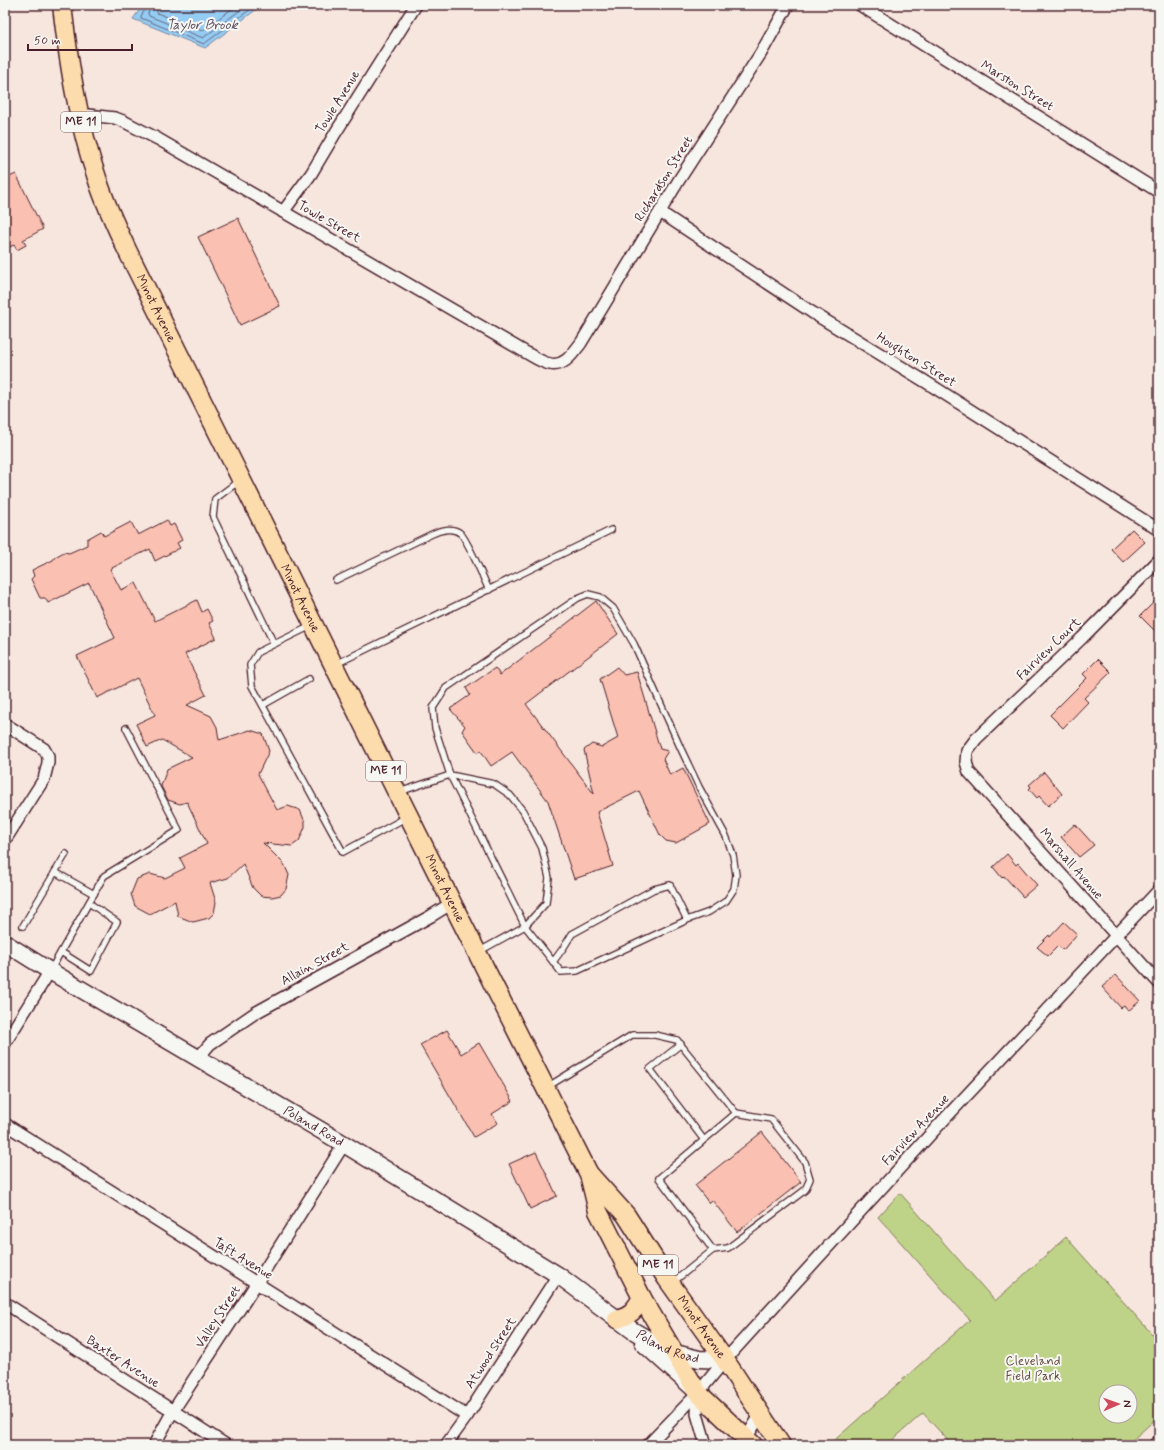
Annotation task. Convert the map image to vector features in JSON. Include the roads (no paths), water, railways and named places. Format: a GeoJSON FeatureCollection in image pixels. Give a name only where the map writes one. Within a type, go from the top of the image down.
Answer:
{"type":"FeatureCollection","features":[{"type":"Feature","properties":{"kind":"main road","name":"Minot Avenue"},"geometry":{"type":"LineString","coordinates":[[62,5],[68,60],[79,114],[98,183],[128,252],[333,666],[589,1174],[598,1211],[642,1298],[698,1393]]}},
{"type":"Feature","properties":{"kind":"main road","name":"Minot Avenue"},"geometry":{"type":"LineString","coordinates":[[589,1174],[626,1214],[671,1284],[725,1360],[781,1445]]}},
{"type":"Feature","properties":{"kind":"main road"},"geometry":{"type":"LineString","coordinates":[[616,1319],[628,1316],[635,1309],[642,1298]]}},
{"type":"Feature","properties":{"kind":"main road","name":"ME 11"},"geometry":{"type":"LineString","coordinates":[[698,1393],[747,1443]]}},
{"type":"Feature","properties":{"kind":"street","name":"Towle Avenue"},"geometry":{"type":"LineString","coordinates":[[283,212],[311,174],[416,5]]}},
{"type":"Feature","properties":{"kind":"street","name":"Richardson Street"},"geometry":{"type":"LineString","coordinates":[[560,363],[569,358],[581,343],[679,180],[760,53],[788,5]]}},
{"type":"Feature","properties":{"kind":"street","name":"Marston Street"},"geometry":{"type":"LineString","coordinates":[[860,5],[1159,192]]}},
{"type":"Feature","properties":{"kind":"street","name":"Towle Street"},"geometry":{"type":"LineString","coordinates":[[79,114],[102,116],[123,121],[158,139],[532,356],[550,364],[560,363]]}},
{"type":"Feature","properties":{"kind":"street","name":"Houghton Street"},"geometry":{"type":"LineString","coordinates":[[660,212],[813,314],[926,382],[1159,530]]}},
{"type":"Feature","properties":{"kind":"street","name":"Fairview Court"},"geometry":{"type":"LineString","coordinates":[[966,762],[967,751],[976,739],[1082,638],[1159,560]]}},
{"type":"Feature","properties":{"kind":"street"},"geometry":{"type":"LineString","coordinates":[[5,724],[44,749],[48,756],[47,770],[44,779],[5,840]]}},
{"type":"Feature","properties":{"kind":"street","name":"Marshall Avenue"},"geometry":{"type":"LineString","coordinates":[[966,762],[970,772],[981,786],[1030,838],[1092,910],[1159,983]]}},
{"type":"Feature","properties":{"kind":"street","name":"Fairview Avenue"},"geometry":{"type":"LineString","coordinates":[[648,1445],[698,1393],[725,1360],[938,1126],[1159,890]]}},
{"type":"Feature","properties":{"kind":"street","name":"Allain Street"},"geometry":{"type":"LineString","coordinates":[[198,1058],[210,1044],[255,1013],[452,903]]}},
{"type":"Feature","properties":{"kind":"street","name":"Poland Road"},"geometry":{"type":"LineString","coordinates":[[5,943],[344,1144],[558,1275],[616,1319],[698,1393]]}},
{"type":"Feature","properties":{"kind":"street"},"geometry":{"type":"LineString","coordinates":[[5,1043],[50,971]]}},
{"type":"Feature","properties":{"kind":"street","name":"Taft Avenue"},"geometry":{"type":"LineString","coordinates":[[5,1124],[467,1416]]}},
{"type":"Feature","properties":{"kind":"street","name":"Valley Street"},"geometry":{"type":"LineString","coordinates":[[154,1445],[173,1411],[256,1284],[344,1144]]}},
{"type":"Feature","properties":{"kind":"street","name":"Atwood Street"},"geometry":{"type":"LineString","coordinates":[[446,1445],[467,1416],[558,1275]]}},
{"type":"Feature","properties":{"kind":"street","name":"Baxter Avenue"},"geometry":{"type":"LineString","coordinates":[[5,1303],[226,1445]]}},
{"type":"Feature","properties":{"kind":"street","name":"Poland Road"},"geometry":{"type":"LineString","coordinates":[[616,1319],[656,1344],[675,1353],[699,1359],[725,1360]]}},
{"type":"Feature","properties":{"kind":"street"},"geometry":{"type":"LineString","coordinates":[[698,1393],[696,1414],[706,1445]]}},
{"type":"Feature","properties":{"kind":"street"},"geometry":{"type":"LineString","coordinates":[[747,1443],[761,1414]]}},
{"type":"Feature","properties":{"kind":"street"},"geometry":{"type":"LineString","coordinates":[[1155,1445],[1159,1441]]}},
{"type":"Feature","properties":{"kind":"lane"},"geometry":{"type":"LineString","coordinates":[[241,480],[215,499],[213,516],[274,644]]}},
{"type":"Feature","properties":{"kind":"lane"},"geometry":{"type":"LineString","coordinates":[[336,580],[432,534],[447,530],[460,533],[466,541],[489,590]]}},
{"type":"Feature","properties":{"kind":"lane"},"geometry":{"type":"LineString","coordinates":[[333,666],[611,530]]}},
{"type":"Feature","properties":{"kind":"lane"},"geometry":{"type":"LineString","coordinates":[[588,594],[600,597],[613,608],[634,644],[699,787],[726,836],[733,855],[736,875],[734,889],[726,901],[709,912],[687,920],[577,971],[562,972],[525,926],[450,775],[435,728],[433,708],[446,688],[578,598],[588,594]]}},
{"type":"Feature","properties":{"kind":"lane"},"geometry":{"type":"LineString","coordinates":[[313,625],[258,652],[250,665],[252,686],[343,852],[408,816]]}},
{"type":"Feature","properties":{"kind":"lane"},"geometry":{"type":"LineString","coordinates":[[263,705],[310,679]]}},
{"type":"Feature","properties":{"kind":"lane"},"geometry":{"type":"LineString","coordinates":[[50,971],[104,876],[179,830],[126,728]]}},
{"type":"Feature","properties":{"kind":"lane"},"geometry":{"type":"LineString","coordinates":[[397,793],[450,775],[494,784],[510,795],[523,811],[542,848],[549,878],[546,903],[525,926],[477,953]]}},
{"type":"Feature","properties":{"kind":"lane"},"geometry":{"type":"LineString","coordinates":[[22,926],[66,854]]}},
{"type":"Feature","properties":{"kind":"lane"},"geometry":{"type":"LineString","coordinates":[[55,872],[94,894]]}},
{"type":"Feature","properties":{"kind":"lane"},"geometry":{"type":"LineString","coordinates":[[554,962],[572,934],[654,889],[670,885],[687,920]]}},
{"type":"Feature","properties":{"kind":"lane"},"geometry":{"type":"LineString","coordinates":[[61,952],[91,971],[117,922],[89,902]]}},
{"type":"Feature","properties":{"kind":"lane"},"geometry":{"type":"LineString","coordinates":[[545,1088],[632,1035],[655,1035],[677,1040],[736,1114],[771,1119],[805,1162],[810,1179],[805,1190],[728,1248],[713,1250],[671,1284]]}},
{"type":"Feature","properties":{"kind":"lane"},"geometry":{"type":"LineString","coordinates":[[681,1044],[650,1069],[704,1140]]}},
{"type":"Feature","properties":{"kind":"lane"},"geometry":{"type":"LineString","coordinates":[[713,1250],[658,1178],[736,1114]]}},
{"type":"Feature","properties":{"kind":"water","name":"Taylor Brook"},"geometry":{"type":"Polygon","coordinates":[[[143,5],[261,6],[205,48],[133,19],[143,5]]]}},
{"type":"Feature","properties":{"kind":"park label","name":"Cleveland Field Park"},"geometry":{"type":"Point","coordinates":[1033,1368]}}]}
